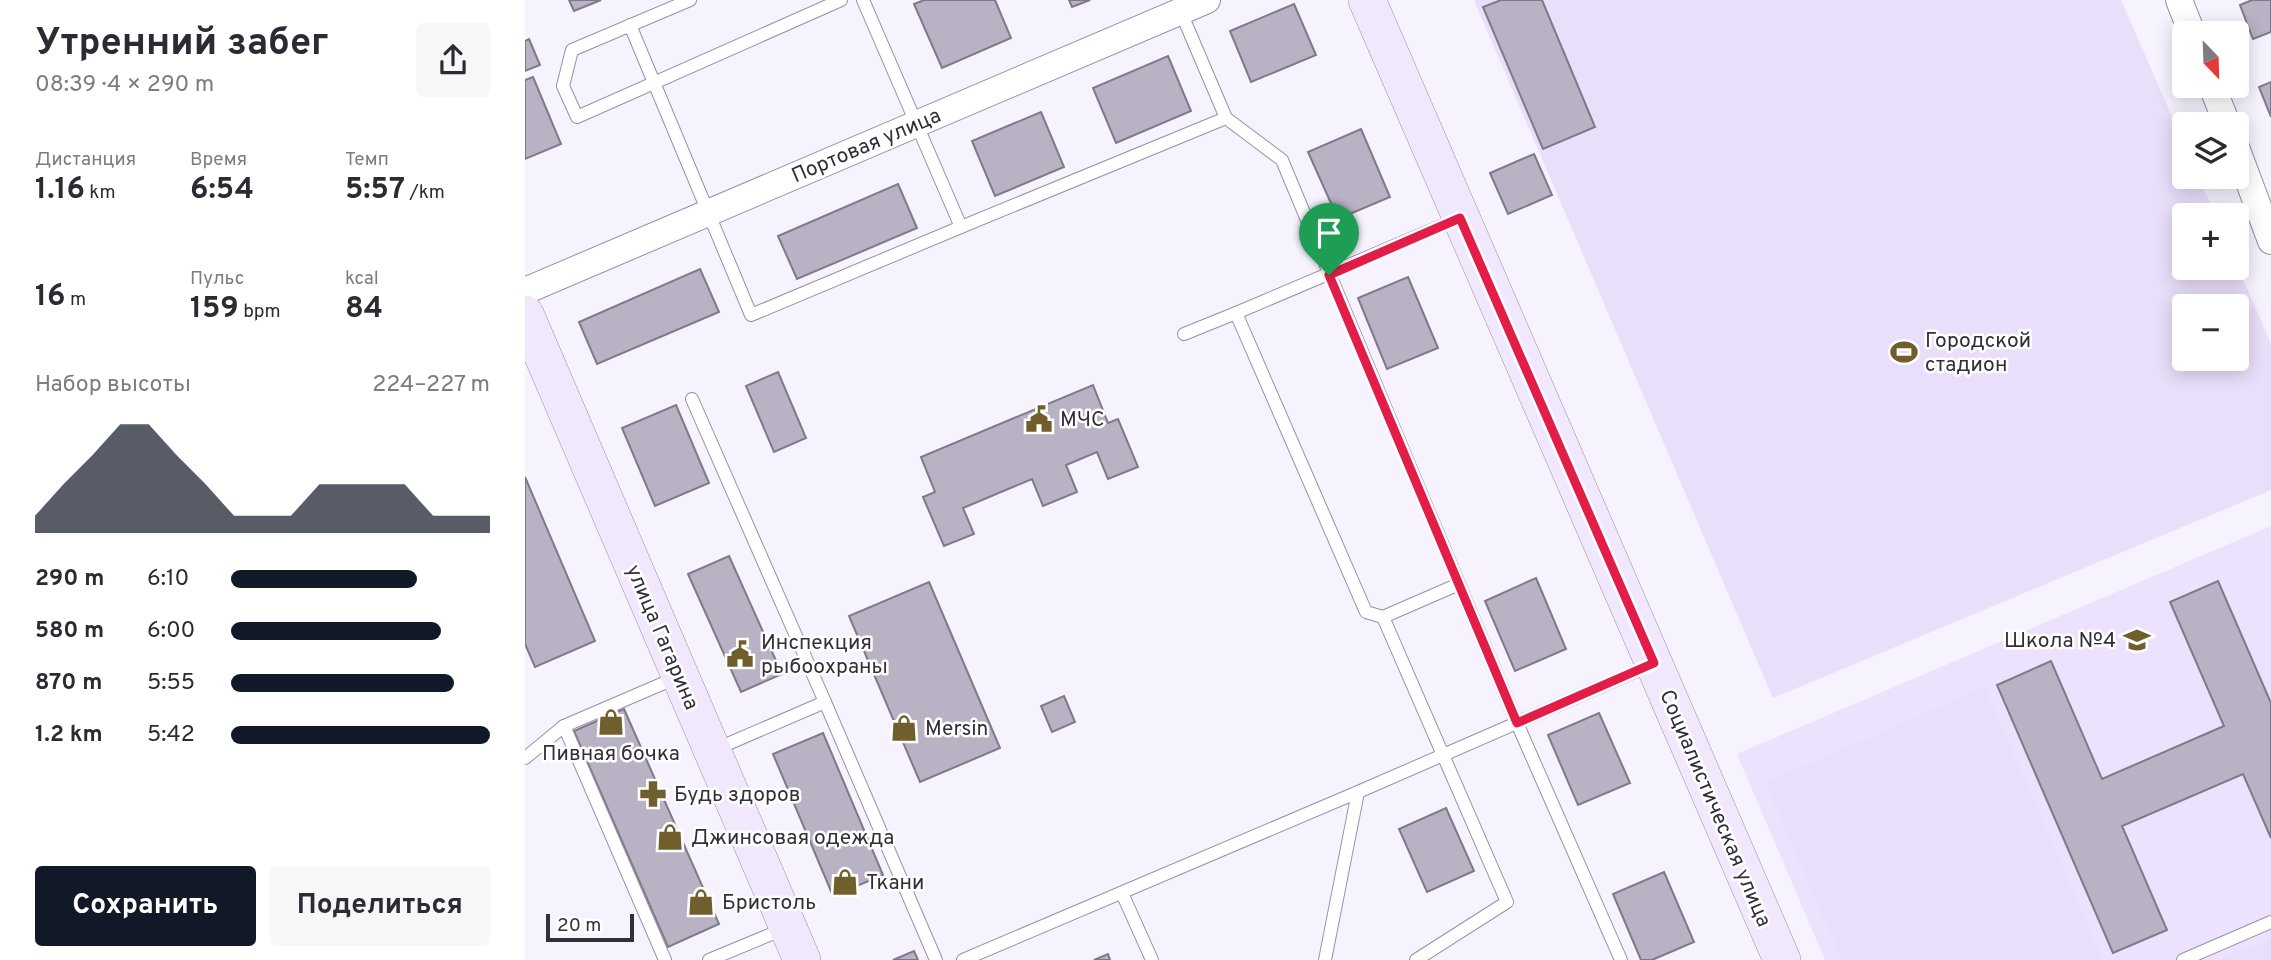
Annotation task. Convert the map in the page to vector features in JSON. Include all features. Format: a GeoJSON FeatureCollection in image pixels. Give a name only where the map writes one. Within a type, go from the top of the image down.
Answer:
{"type":"FeatureCollection","features":[{"type":"Feature","properties":{"kind":"main road","name":"Социалистическая улица"},"geometry":{"type":"LineString","coordinates":[[1367,0],[1782,960]]}},
{"type":"Feature","properties":{"kind":"main road","name":"улица Гагарина"},"geometry":{"type":"LineString","coordinates":[[525,314],[802,960]]}},
{"type":"Feature","properties":{"kind":"street","name":"Портовая улица"},"geometry":{"type":"LineString","coordinates":[[525,291],[918,123],[1178,6],[1207,0]]}},
{"type":"Feature","properties":{"kind":"street"},"geometry":{"type":"LineString","coordinates":[[2179,0],[2187,21]]}},
{"type":"Feature","properties":{"kind":"street"},"geometry":{"type":"LineString","coordinates":[[2249,182],[2271,241]]}},
{"type":"Feature","properties":{"kind":"lane"},"geometry":{"type":"LineString","coordinates":[[690,0],[572,50],[563,86],[577,117],[841,0]]}},
{"type":"Feature","properties":{"kind":"lane"},"geometry":{"type":"LineString","coordinates":[[863,0],[961,227]]}},
{"type":"Feature","properties":{"kind":"lane"},"geometry":{"type":"LineString","coordinates":[[1178,6],[1226,118],[1282,160],[1517,723],[1621,960]]}},
{"type":"Feature","properties":{"kind":"lane"},"geometry":{"type":"LineString","coordinates":[[630,25],[751,315],[1226,118]]}},
{"type":"Feature","properties":{"kind":"lane"},"geometry":{"type":"LineString","coordinates":[[1184,334],[1460,218]]}},
{"type":"Feature","properties":{"kind":"lane"},"geometry":{"type":"LineString","coordinates":[[1236,313],[1366,612],[1383,617],[1459,584]]}},
{"type":"Feature","properties":{"kind":"lane"},"geometry":{"type":"LineString","coordinates":[[692,399],[936,960]]}},
{"type":"Feature","properties":{"kind":"lane"},"geometry":{"type":"LineString","coordinates":[[1383,617],[1507,902],[1416,960]]}},
{"type":"Feature","properties":{"kind":"lane"},"geometry":{"type":"LineString","coordinates":[[963,960],[1443,756],[1654,663]]}},
{"type":"Feature","properties":{"kind":"lane"},"geometry":{"type":"LineString","coordinates":[[525,758],[564,726],[680,676]]}},
{"type":"Feature","properties":{"kind":"lane"},"geometry":{"type":"LineString","coordinates":[[712,750],[825,702]]}},
{"type":"Feature","properties":{"kind":"lane"},"geometry":{"type":"LineString","coordinates":[[564,726],[665,960]]}},
{"type":"Feature","properties":{"kind":"lane"},"geometry":{"type":"LineString","coordinates":[[1325,960],[1358,792]]}},
{"type":"Feature","properties":{"kind":"lane"},"geometry":{"type":"LineString","coordinates":[[1122,892],[1151,960]]}},
{"type":"Feature","properties":{"kind":"lane"},"geometry":{"type":"LineString","coordinates":[[2183,960],[2271,922]]}},
{"type":"Feature","properties":{"kind":"lane"},"geometry":{"type":"LineString","coordinates":[[709,960],[788,927]]}},
{"type":"Feature","properties":{"kind":"shaded area","name":"Городской стадион"},"geometry":{"type":"Polygon","coordinates":[[[1474,0],[2121,0],[2172,117],[2172,189],[2203,189],[2210,203],[2172,203],[2172,280],[2243,280],[2271,344],[2271,490],[1773,698],[1474,0]]]}},
{"type":"Feature","properties":{"kind":"shaded area","name":"Школа №4"},"geometry":{"type":"Polygon","coordinates":[[[2271,526],[2271,960],[1825,960],[1737,754],[2271,526]]]}},
{"type":"Feature","properties":{"kind":"shaded area"},"geometry":{"type":"Polygon","coordinates":[[[1985,687],[2103,960],[1842,960],[1765,783],[1985,687]]]}},
{"type":"Feature","properties":{"kind":"shaded area"},"geometry":{"type":"Polygon","coordinates":[[[2271,938],[2271,960],[2220,960],[2271,938]]]}},
{"type":"Feature","properties":{"kind":"building"},"geometry":{"type":"Polygon","coordinates":[[[569,0],[601,0],[574,11],[569,0]]]}},
{"type":"Feature","properties":{"kind":"building"},"geometry":{"type":"Polygon","coordinates":[[[924,0],[995,0],[1011,38],[942,68],[914,4],[924,0]]]}},
{"type":"Feature","properties":{"kind":"building"},"geometry":{"type":"Polygon","coordinates":[[[1069,0],[1090,0],[1072,7],[1069,0]]]}},
{"type":"Feature","properties":{"kind":"building"},"geometry":{"type":"Polygon","coordinates":[[[1501,0],[1542,0],[1595,127],[1543,149],[1483,7],[1501,0]]]}},
{"type":"Feature","properties":{"kind":"building"},"geometry":{"type":"Polygon","coordinates":[[[2252,0],[2271,0],[2271,32],[2253,39],[2249,21],[2246,21],[2240,5],[2252,0]]]}},
{"type":"Feature","properties":{"kind":"building"},"geometry":{"type":"Polygon","coordinates":[[[1294,4],[1316,55],[1251,82],[1230,31],[1294,4]]]}},
{"type":"Feature","properties":{"kind":"building"},"geometry":{"type":"Polygon","coordinates":[[[529,39],[540,65],[525,71],[525,41],[529,39]]]}},
{"type":"Feature","properties":{"kind":"building"},"geometry":{"type":"Polygon","coordinates":[[[1168,56],[1191,111],[1116,143],[1093,88],[1168,56]]]}},
{"type":"Feature","properties":{"kind":"building"},"geometry":{"type":"Polygon","coordinates":[[[533,77],[561,144],[525,159],[525,80],[533,77]]]}},
{"type":"Feature","properties":{"kind":"building"},"geometry":{"type":"Polygon","coordinates":[[[2271,82],[2271,117],[2259,87],[2271,82]]]}},
{"type":"Feature","properties":{"kind":"building"},"geometry":{"type":"Polygon","coordinates":[[[1041,112],[1064,167],[995,196],[972,141],[1041,112]]]}},
{"type":"Feature","properties":{"kind":"building"},"geometry":{"type":"Polygon","coordinates":[[[1361,129],[1390,197],[1338,219],[1308,152],[1361,129]]]}},
{"type":"Feature","properties":{"kind":"building"},"geometry":{"type":"Polygon","coordinates":[[[1534,154],[1552,195],[1508,214],[1490,173],[1534,154]]]}},
{"type":"Feature","properties":{"kind":"building"},"geometry":{"type":"Polygon","coordinates":[[[898,184],[917,228],[797,279],[778,236],[898,184]]]}},
{"type":"Feature","properties":{"kind":"building"},"geometry":{"type":"Polygon","coordinates":[[[700,269],[719,312],[597,364],[579,322],[700,269]]]}},
{"type":"Feature","properties":{"kind":"building"},"geometry":{"type":"Polygon","coordinates":[[[1408,277],[1438,348],[1387,369],[1358,298],[1408,277]]]}},
{"type":"Feature","properties":{"kind":"building"},"geometry":{"type":"Polygon","coordinates":[[[778,372],[806,438],[774,452],[746,386],[778,372]]]}},
{"type":"Feature","properties":{"kind":"building","name":"МЧС"},"geometry":{"type":"Polygon","coordinates":[[[1093,385],[1108,423],[1118,419],[1138,467],[1108,479],[1097,452],[1066,465],[1077,492],[1043,506],[1032,479],[963,508],[974,534],[944,546],[923,497],[935,492],[921,457],[1093,385]]]}},
{"type":"Feature","properties":{"kind":"building"},"geometry":{"type":"Polygon","coordinates":[[[676,405],[709,483],[655,506],[622,428],[676,405]]]}},
{"type":"Feature","properties":{"kind":"building"},"geometry":{"type":"Polygon","coordinates":[[[525,477],[595,641],[535,667],[525,644],[525,477]]]}},
{"type":"Feature","properties":{"kind":"building"},"geometry":{"type":"Polygon","coordinates":[[[729,556],[782,674],[741,692],[688,574],[729,556]]]}},
{"type":"Feature","properties":{"kind":"building"},"geometry":{"type":"Polygon","coordinates":[[[1536,578],[1566,649],[1515,671],[1485,601],[1536,578]]]}},
{"type":"Feature","properties":{"kind":"building"},"geometry":{"type":"Polygon","coordinates":[[[2218,581],[2271,703],[2271,838],[2243,774],[2122,826],[2167,930],[2113,953],[1997,685],[2051,661],[2102,779],[2224,726],[2170,602],[2218,581]]]}},
{"type":"Feature","properties":{"kind":"building"},"geometry":{"type":"Polygon","coordinates":[[[929,582],[1000,748],[920,782],[849,616],[929,582]]]}},
{"type":"Feature","properties":{"kind":"building"},"geometry":{"type":"Polygon","coordinates":[[[1064,696],[1075,722],[1052,732],[1041,706],[1064,696]]]}},
{"type":"Feature","properties":{"kind":"building"},"geometry":{"type":"Polygon","coordinates":[[[624,709],[719,924],[668,947],[574,731],[624,709]]]}},
{"type":"Feature","properties":{"kind":"building"},"geometry":{"type":"Polygon","coordinates":[[[1599,713],[1630,783],[1578,805],[1548,735],[1599,713]]]}},
{"type":"Feature","properties":{"kind":"building"},"geometry":{"type":"Polygon","coordinates":[[[823,733],[883,875],[833,896],[773,754],[823,733]]]}},
{"type":"Feature","properties":{"kind":"building"},"geometry":{"type":"Polygon","coordinates":[[[1446,808],[1474,871],[1427,892],[1399,829],[1446,808]]]}},
{"type":"Feature","properties":{"kind":"building"},"geometry":{"type":"Polygon","coordinates":[[[1664,872],[1694,942],[1652,960],[1641,960],[1613,894],[1664,872]]]}},
{"type":"Feature","properties":{"kind":"building"},"geometry":{"type":"Polygon","coordinates":[[[914,951],[918,960],[893,960],[914,951]]]}},
{"type":"Feature","properties":{"kind":"building"},"geometry":{"type":"Polygon","coordinates":[[[1108,954],[1110,960],[1094,960],[1108,954]]]}},
{"type":"Feature","properties":{"kind":"place","name":"Городской стадион"},"geometry":{"type":"Point","coordinates":[1904,352]}},
{"type":"Feature","properties":{"kind":"place","name":"МЧС"},"geometry":{"type":"Point","coordinates":[1039,419]}},
{"type":"Feature","properties":{"kind":"place","name":"Школа №4"},"geometry":{"type":"Point","coordinates":[2137,640]}},
{"type":"Feature","properties":{"kind":"place","name":"Инспекция рыбоохраны"},"geometry":{"type":"Point","coordinates":[740,654]}},
{"type":"Feature","properties":{"kind":"place","name":"Пивная бочка"},"geometry":{"type":"Point","coordinates":[611,722]}},
{"type":"Feature","properties":{"kind":"place","name":"Mersin"},"geometry":{"type":"Point","coordinates":[904,728]}},
{"type":"Feature","properties":{"kind":"place","name":"Будь здоров"},"geometry":{"type":"Point","coordinates":[653,794]}},
{"type":"Feature","properties":{"kind":"place","name":"Джинсовая одежда"},"geometry":{"type":"Point","coordinates":[670,837]}},
{"type":"Feature","properties":{"kind":"place","name":"Ткани"},"geometry":{"type":"Point","coordinates":[845,882]}},
{"type":"Feature","properties":{"kind":"place","name":"Бристоль"},"geometry":{"type":"Point","coordinates":[701,902]}},
{"type":"Feature","properties":{"kind":"route"},"geometry":{"type":"LineString","coordinates":[[1460,218],[1654,663],[1517,723],[1329,275],[1460,218]]}}]}
